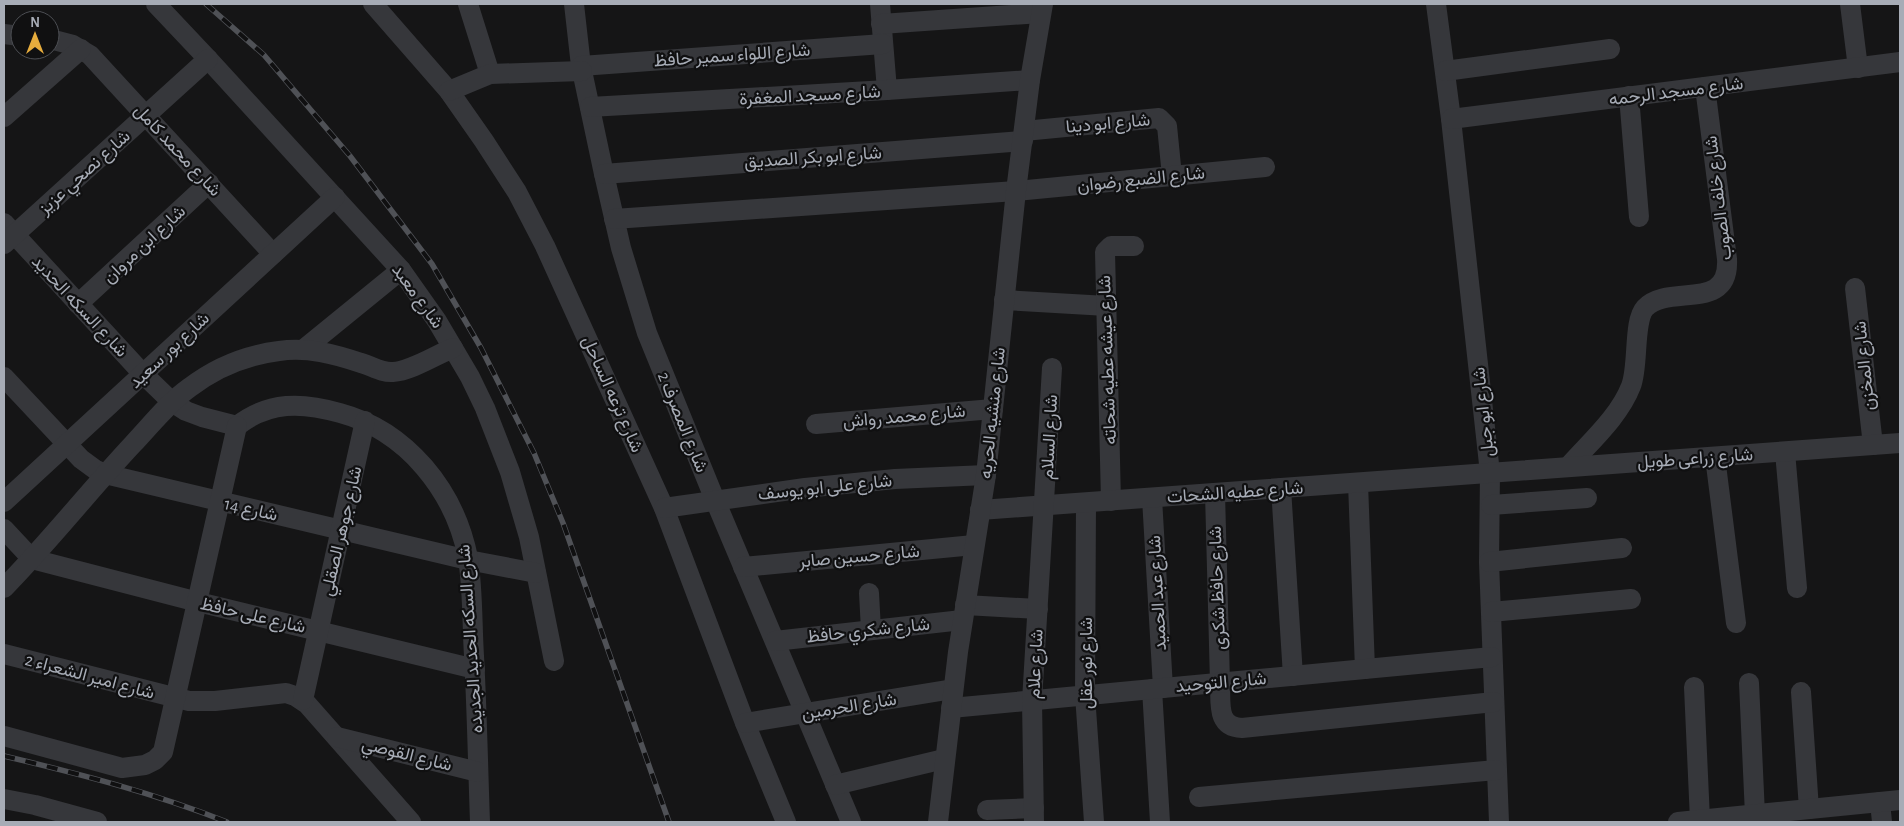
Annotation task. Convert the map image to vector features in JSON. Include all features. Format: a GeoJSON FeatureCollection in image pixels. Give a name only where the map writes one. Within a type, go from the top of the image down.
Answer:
{"type":"FeatureCollection","features":[{"type":"Feature","properties":{"kind":"street","name":"شارع معبد"},"geometry":{"type":"LineString","coordinates":[[156,4],[401,270],[453,348],[473,385],[498,440],[520,504],[554,661]]}},
{"type":"Feature","properties":{"kind":"street","name":"شارع ترعه الساحل"},"geometry":{"type":"LineString","coordinates":[[373,4],[449,91],[484,141],[516,192],[545,246],[664,508],[745,723],[786,822]]}},
{"type":"Feature","properties":{"kind":"street"},"geometry":{"type":"LineString","coordinates":[[449,91],[490,74],[468,4]]}},
{"type":"Feature","properties":{"kind":"street","name":"شارع المصرف 2"},"geometry":{"type":"LineString","coordinates":[[574,4],[581,68],[604,174],[629,276],[647,333],[715,500],[851,822]]}},
{"type":"Feature","properties":{"kind":"street"},"geometry":{"type":"LineString","coordinates":[[880,4],[886,90]]}},
{"type":"Feature","properties":{"kind":"street","name":"شارع ابو جبل"},"geometry":{"type":"LineString","coordinates":[[1436,4],[1451,119],[1490,473],[1489,562],[1498,822]]}},
{"type":"Feature","properties":{"kind":"street"},"geometry":{"type":"LineString","coordinates":[[1850,4],[1858,68]]}},
{"type":"Feature","properties":{"kind":"street","name":"شارع اللواء سمير حافظ"},"geometry":{"type":"LineString","coordinates":[[490,74],[581,68],[882,34],[1042,8]]}},
{"type":"Feature","properties":{"kind":"street","name":"شارع منشيه الحريه"},"geometry":{"type":"LineString","coordinates":[[938,822],[944,759],[964,612],[986,475],[1016,191],[1030,80],[1042,8]]}},
{"type":"Feature","properties":{"kind":"street","name":"شارع محمد كامل"},"geometry":{"type":"LineString","coordinates":[[60,41],[90,55],[274,254]]}},
{"type":"Feature","properties":{"kind":"street"},"geometry":{"type":"LineString","coordinates":[[4,117],[80,49]]}},
{"type":"Feature","properties":{"kind":"street"},"geometry":{"type":"LineString","coordinates":[[1445,72],[1610,49]]}},
{"type":"Feature","properties":{"kind":"street","name":"شارع نصحي عزيز"},"geometry":{"type":"LineString","coordinates":[[7,234],[146,116],[208,59]]}},
{"type":"Feature","properties":{"kind":"street","name":"شارع مسجد الرحمه"},"geometry":{"type":"LineString","coordinates":[[1451,119],[1900,62]]}},
{"type":"Feature","properties":{"kind":"street","name":"شارع مسجد المغفرة"},"geometry":{"type":"LineString","coordinates":[[590,107],[1030,80]]}},
{"type":"Feature","properties":{"kind":"street","name":"شارع خلف الصوب"},"geometry":{"type":"LineString","coordinates":[[1568,467],[1619,410],[1626,397],[1636,370],[1639,318],[1644,309],[1652,302],[1662,299],[1713,290],[1721,284],[1726,275],[1727,259],[1705,87]]}},
{"type":"Feature","properties":{"kind":"street"},"geometry":{"type":"LineString","coordinates":[[1629,96],[1639,217]]}},
{"type":"Feature","properties":{"kind":"street","name":"شارع ابو دينا"},"geometry":{"type":"LineString","coordinates":[[1023,136],[1159,118],[1167,126],[1172,176]]}},
{"type":"Feature","properties":{"kind":"street","name":"شارع ابو بكر الصديق"},"geometry":{"type":"LineString","coordinates":[[604,174],[1023,136]]}},
{"type":"Feature","properties":{"kind":"street","name":"شارع الضبع رضوان"},"geometry":{"type":"LineString","coordinates":[[614,219],[1016,191],[1265,167]]}},
{"type":"Feature","properties":{"kind":"street","name":"شارع ابن مروان"},"geometry":{"type":"LineString","coordinates":[[78,304],[209,183]]}},
{"type":"Feature","properties":{"kind":"street","name":"شارع بور سعيد"},"geometry":{"type":"LineString","coordinates":[[4,502],[335,198]]}},
{"type":"Feature","properties":{"kind":"street","name":"شارع السكه الحديد"},"geometry":{"type":"LineString","coordinates":[[7,234],[78,304],[143,374],[172,402],[186,411],[202,417],[237,426]]}},
{"type":"Feature","properties":{"kind":"street","name":"شارع عيشه عطيه شحاته"},"geometry":{"type":"LineString","coordinates":[[1111,501],[1105,252],[1111,246],[1134,246]]}},
{"type":"Feature","properties":{"kind":"street"},"geometry":{"type":"LineString","coordinates":[[304,349],[401,270]]}},
{"type":"Feature","properties":{"kind":"street","name":"شارع المخزن"},"geometry":{"type":"LineString","coordinates":[[1855,288],[1873,445]]}},
{"type":"Feature","properties":{"kind":"street"},"geometry":{"type":"LineString","coordinates":[[1004,300],[1106,306]]}},
{"type":"Feature","properties":{"kind":"street"},"geometry":{"type":"LineString","coordinates":[[4,588],[172,402],[203,379],[232,364],[255,356],[279,351],[304,349],[344,358],[391,373],[406,369],[453,348]]}},
{"type":"Feature","properties":{"kind":"street","name":"شارع السلام"},"geometry":{"type":"LineString","coordinates":[[1045,506],[1052,368]]}},
{"type":"Feature","properties":{"kind":"street","name":"شارع 14"},"geometry":{"type":"LineString","coordinates":[[4,377],[66,445],[87,464],[105,474],[468,560],[536,573]]}},
{"type":"Feature","properties":{"kind":"street","name":"شارع السكه الحديد الجديده"},"geometry":{"type":"LineString","coordinates":[[237,426],[248,417],[262,410],[277,406],[293,405],[330,410],[365,422],[386,434],[406,448],[438,484],[452,508],[462,533],[468,560],[480,822]]}},
{"type":"Feature","properties":{"kind":"street","name":"شارع محمد رواش"},"geometry":{"type":"LineString","coordinates":[[816,424],[993,409]]}},
{"type":"Feature","properties":{"kind":"street","name":"شارع جوهر الصقلي"},"geometry":{"type":"LineString","coordinates":[[303,700],[365,422]]}},
{"type":"Feature","properties":{"kind":"street"},"geometry":{"type":"LineString","coordinates":[[4,736],[122,768],[145,765],[163,752],[237,426]]}},
{"type":"Feature","properties":{"kind":"street","name":"شارع زراعى طويل"},"geometry":{"type":"LineString","coordinates":[[1490,473],[1900,443]]}},
{"type":"Feature","properties":{"kind":"street"},"geometry":{"type":"LineString","coordinates":[[1785,452],[1798,588]]}},
{"type":"Feature","properties":{"kind":"street"},"geometry":{"type":"LineString","coordinates":[[1715,457],[1736,623]]}},
{"type":"Feature","properties":{"kind":"street","name":"شارع عطيه الشحات"},"geometry":{"type":"LineString","coordinates":[[980,510],[1490,473]]}},
{"type":"Feature","properties":{"kind":"street","name":"شارع على ابو يوسف"},"geometry":{"type":"LineString","coordinates":[[664,508],[814,487],[895,479],[986,475]]}},
{"type":"Feature","properties":{"kind":"street"},"geometry":{"type":"LineString","coordinates":[[1358,483],[1364,669]]}},
{"type":"Feature","properties":{"kind":"street"},"geometry":{"type":"LineString","coordinates":[[1282,488],[1293,676]]}},
{"type":"Feature","properties":{"kind":"street","name":"شارع حافظ شكرى"},"geometry":{"type":"LineString","coordinates":[[1214,493],[1220,683],[1222,713],[1226,723],[1232,727],[1494,702]]}},
{"type":"Feature","properties":{"kind":"street","name":"شارع عبد الحميد"},"geometry":{"type":"LineString","coordinates":[[1152,498],[1160,822]]}},
{"type":"Feature","properties":{"kind":"street"},"geometry":{"type":"LineString","coordinates":[[1491,505],[1587,498]]}},
{"type":"Feature","properties":{"kind":"street","name":"شارع نور عقل"},"geometry":{"type":"LineString","coordinates":[[1086,503],[1085,695],[1094,822]]}},
{"type":"Feature","properties":{"kind":"street","name":"شارع علام"},"geometry":{"type":"LineString","coordinates":[[1034,815],[1032,701],[1045,506]]}},
{"type":"Feature","properties":{"kind":"street"},"geometry":{"type":"LineString","coordinates":[[4,528],[32,559]]}},
{"type":"Feature","properties":{"kind":"street","name":"شارع حسين صابر"},"geometry":{"type":"LineString","coordinates":[[743,567],[974,545]]}},
{"type":"Feature","properties":{"kind":"street"},"geometry":{"type":"LineString","coordinates":[[1489,562],[1622,548]]}},
{"type":"Feature","properties":{"kind":"street","name":"شارع على حافظ"},"geometry":{"type":"LineString","coordinates":[[32,559],[198,602],[474,669]]}},
{"type":"Feature","properties":{"kind":"street"},"geometry":{"type":"LineString","coordinates":[[869,593],[871,630]]}},
{"type":"Feature","properties":{"kind":"street"},"geometry":{"type":"LineString","coordinates":[[1491,612],[1631,599]]}},
{"type":"Feature","properties":{"kind":"street","name":"شارع شكري حافظ"},"geometry":{"type":"LineString","coordinates":[[774,641],[871,630],[964,612],[1038,609]]}},
{"type":"Feature","properties":{"kind":"street","name":"شارع امير الشعراء 2"},"geometry":{"type":"LineString","coordinates":[[4,654],[176,699],[215,701],[286,693],[303,700]]}},
{"type":"Feature","properties":{"kind":"street","name":"شارع التوحيد"},"geometry":{"type":"LineString","coordinates":[[952,699],[1032,701],[1492,657]]}},
{"type":"Feature","properties":{"kind":"street"},"geometry":{"type":"LineString","coordinates":[[1742,818],[1749,683]]}},
{"type":"Feature","properties":{"kind":"street"},"geometry":{"type":"LineString","coordinates":[[1694,687],[1700,820]]}},
{"type":"Feature","properties":{"kind":"street"},"geometry":{"type":"LineString","coordinates":[[1801,692],[1805,814]]}},
{"type":"Feature","properties":{"kind":"street","name":"شارع الحرمين"},"geometry":{"type":"LineString","coordinates":[[745,723],[805,713],[952,699]]}},
{"type":"Feature","properties":{"kind":"street"},"geometry":{"type":"LineString","coordinates":[[303,700],[411,822]]}},
{"type":"Feature","properties":{"kind":"street","name":"شارع القوصي"},"geometry":{"type":"LineString","coordinates":[[337,737],[478,772]]}},
{"type":"Feature","properties":{"kind":"street"},"geometry":{"type":"LineString","coordinates":[[835,785],[944,759]]}},
{"type":"Feature","properties":{"kind":"street"},"geometry":{"type":"LineString","coordinates":[[1199,797],[1496,770]]}},
{"type":"Feature","properties":{"kind":"street"},"geometry":{"type":"LineString","coordinates":[[4,799],[35,805],[97,822]]}},
{"type":"Feature","properties":{"kind":"street"},"geometry":{"type":"LineString","coordinates":[[1678,822],[1805,814],[1900,800]]}},
{"type":"Feature","properties":{"kind":"street"},"geometry":{"type":"LineString","coordinates":[[1880,802],[1882,822]]}},
{"type":"Feature","properties":{"kind":"street"},"geometry":{"type":"LineString","coordinates":[[987,810],[1034,815]]}},
{"type":"Feature","properties":{"kind":"railway"},"geometry":{"type":"LineString","coordinates":[[206,4],[264,55],[350,156],[432,264],[481,348],[534,453],[563,523],[669,822]]}},
{"type":"Feature","properties":{"kind":"railway"},"geometry":{"type":"LineString","coordinates":[[4,756],[117,785],[227,822]]}}]}
